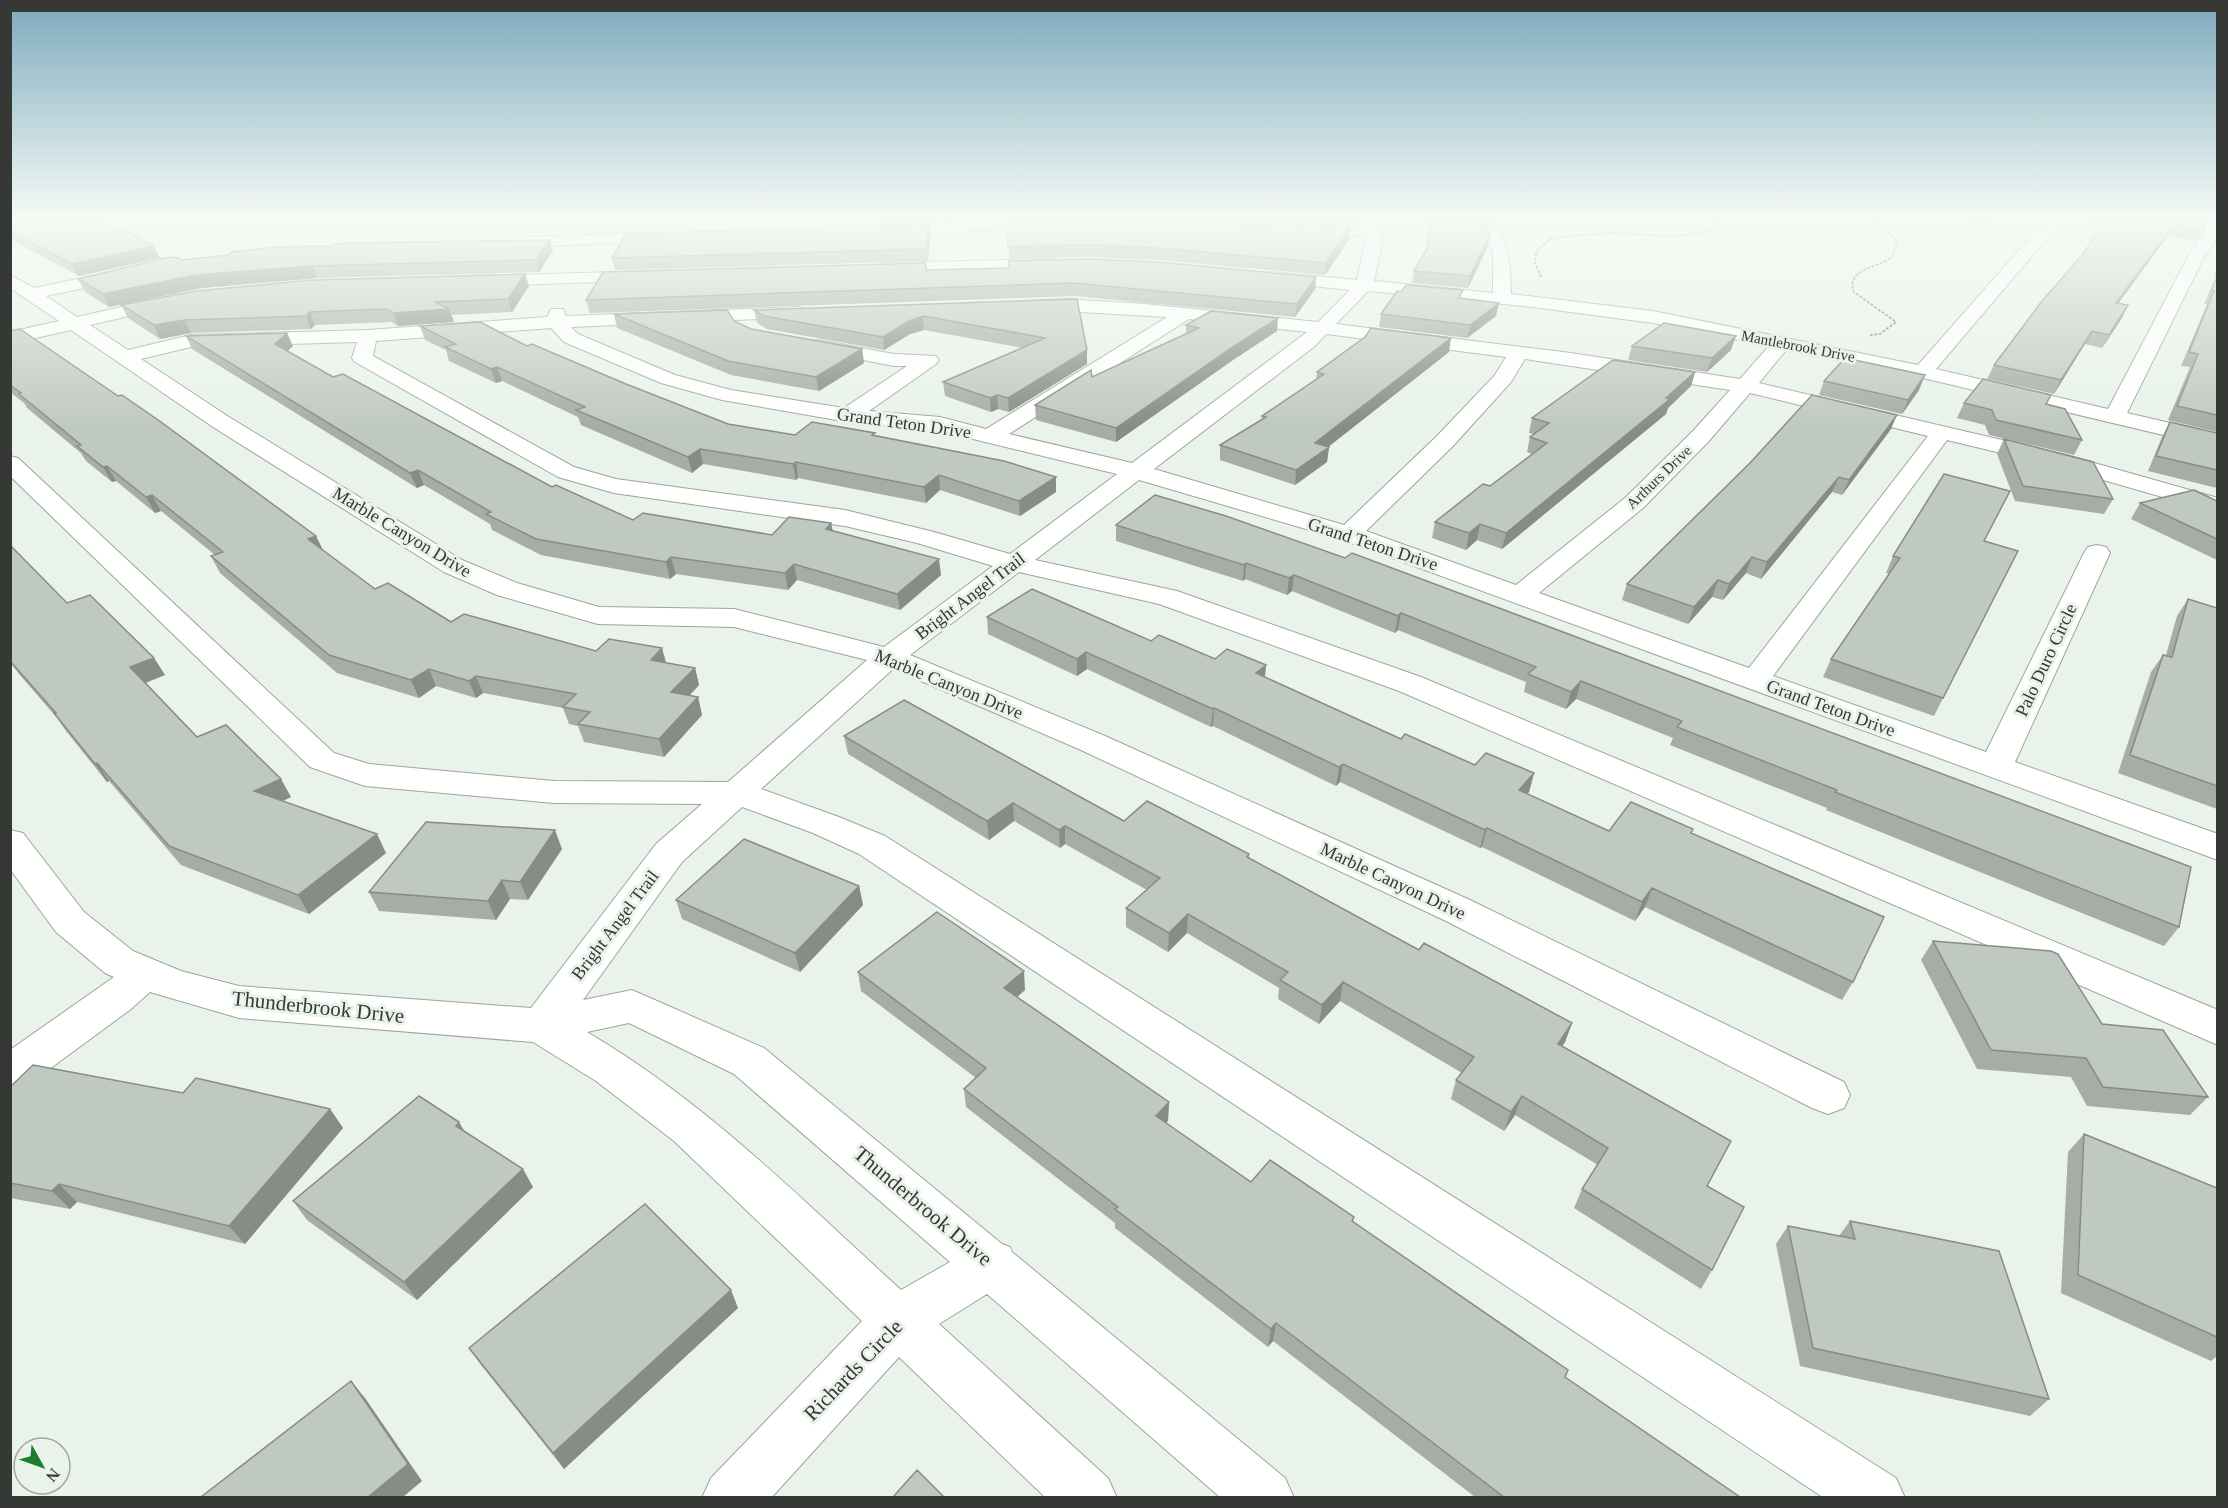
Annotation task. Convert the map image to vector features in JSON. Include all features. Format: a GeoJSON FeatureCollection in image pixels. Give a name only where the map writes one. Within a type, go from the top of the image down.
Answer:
{"type":"FeatureCollection","features":[{"type":"Feature","properties":{"kind":"street"},"geometry":{"type":"LineString","coordinates":[[556,322],[559,286]]}},
{"type":"Feature","properties":{"kind":"street","name":"Bright Angel Trail"},"geometry":{"type":"LineString","coordinates":[[541,1026],[669,853],[889,657],[1308,342],[1364,286]]}},
{"type":"Feature","properties":{"kind":"street","name":"Mantlebrook Drive"},"geometry":{"type":"LineString","coordinates":[[1368,286],[1653,317],[1923,372],[2217,441]]}},
{"type":"Feature","properties":{"kind":"street"},"geometry":{"type":"LineString","coordinates":[[1502,286],[1502,299]]}},
{"type":"Feature","properties":{"kind":"street"},"geometry":{"type":"LineString","coordinates":[[1923,372],[1997,286]]}},
{"type":"Feature","properties":{"kind":"street"},"geometry":{"type":"LineString","coordinates":[[2115,416],[2181,286]]}},
{"type":"Feature","properties":{"kind":"street","name":"Marble Canyon Drive"},"geometry":{"type":"LineString","coordinates":[[21,287],[221,422],[453,566],[507,589],[598,615],[734,618],[889,657],[1093,743],[1457,910],[1828,1095]]}},
{"type":"Feature","properties":{"kind":"street"},"geometry":{"type":"LineString","coordinates":[[10,338],[185,299]]}},
{"type":"Feature","properties":{"kind":"street"},"geometry":{"type":"LineString","coordinates":[[1010,306],[1066,304],[1322,328],[1518,352],[1746,386],[2058,460],[2217,506]]}},
{"type":"Feature","properties":{"kind":"street"},"geometry":{"type":"LineString","coordinates":[[125,357],[190,341],[368,336],[556,322],[820,312]]}},
{"type":"Feature","properties":{"kind":"street"},"geometry":{"type":"LineString","coordinates":[[990,436],[1185,314]]}},
{"type":"Feature","properties":{"kind":"street"},"geometry":{"type":"LineString","coordinates":[[736,315],[746,328],[753,332]]}},
{"type":"Feature","properties":{"kind":"street","name":"Grand Teton Drive"},"geometry":{"type":"LineString","coordinates":[[556,322],[571,338],[668,379],[729,396],[848,415],[940,424],[1134,471],[1349,534],[2217,848]]}},
{"type":"Feature","properties":{"kind":"street"},"geometry":{"type":"LineString","coordinates":[[368,336],[362,358],[566,472],[614,486],[845,518],[925,537],[1013,563],[1167,597],[1410,684],[2217,1028]]}},
{"type":"Feature","properties":{"kind":"street"},"geometry":{"type":"LineString","coordinates":[[794,342],[894,360],[929,360],[848,415]]}},
{"type":"Feature","properties":{"kind":"street","name":"Arthurs Drive"},"geometry":{"type":"LineString","coordinates":[[1521,595],[1634,503],[1701,436],[1783,342]]}},
{"type":"Feature","properties":{"kind":"street"},"geometry":{"type":"LineString","coordinates":[[1349,534],[1445,441],[1497,386],[1518,352]]}},
{"type":"Feature","properties":{"kind":"street"},"geometry":{"type":"LineString","coordinates":[[1755,680],[1942,432]]}},
{"type":"Feature","properties":{"kind":"street"},"geometry":{"type":"LineString","coordinates":[[10,463],[322,760],[365,775],[554,792],[737,793],[826,825],[872,845],[1876,1497]]}},
{"type":"Feature","properties":{"kind":"street","name":"Palo Duro Circle"},"geometry":{"type":"LineString","coordinates":[[1995,767],[2097,553]]}},
{"type":"Feature","properties":{"kind":"street","name":"Thunderbrook Drive"},"geometry":{"type":"LineString","coordinates":[[10,842],[70,922],[119,962],[173,986],[239,1002],[541,1026],[632,1006],[749,1061],[1265,1497]]}},
{"type":"Feature","properties":{"kind":"street"},"geometry":{"type":"LineString","coordinates":[[10,1074],[116,998],[145,973]]}},
{"type":"Feature","properties":{"kind":"street","name":"Thunderbrook Drive"},"geometry":{"type":"LineString","coordinates":[[541,1026],[611,1068],[690,1127],[1088,1497]]}},
{"type":"Feature","properties":{"kind":"street","name":"Richards Circle"},"geometry":{"type":"LineString","coordinates":[[731,1497],[898,1320],[992,1264]]}},
{"type":"Feature","properties":{"kind":"path"},"geometry":{"type":"LineString","coordinates":[[1852,286],[1854,292],[1890,315],[1896,322],[1880,334],[1869,335]]}},
{"type":"Feature","properties":{"kind":"building"},"geometry":{"type":"Polygon","coordinates":[[[90,286],[140,286],[103,294],[90,286]]]}},
{"type":"Feature","properties":{"kind":"building"},"geometry":{"type":"Polygon","coordinates":[[[245,286],[517,286],[508,299],[435,302],[449,309],[393,313],[386,309],[310,312],[306,316],[185,320],[154,325],[121,305],[196,291],[245,286]]]}},
{"type":"Feature","properties":{"kind":"building"},"geometry":{"type":"Polygon","coordinates":[[[594,286],[976,286],[586,300],[594,286]]]}},
{"type":"Feature","properties":{"kind":"building"},"geometry":{"type":"Polygon","coordinates":[[[1109,286],[1309,286],[1297,304],[1109,286]]]}},
{"type":"Feature","properties":{"kind":"building"},"geometry":{"type":"Polygon","coordinates":[[[1405,286],[1463,290],[1459,298],[1499,303],[1470,325],[1381,314],[1397,291],[1401,292],[1405,286]]]}},
{"type":"Feature","properties":{"kind":"building"},"geometry":{"type":"Polygon","coordinates":[[[2055,286],[2128,286],[2116,303],[2128,305],[2109,335],[2092,331],[2061,380],[1994,365],[2055,286]]]}},
{"type":"Feature","properties":{"kind":"building"},"geometry":{"type":"Polygon","coordinates":[[[2213,286],[2217,286],[2217,415],[2177,406],[2198,354],[2189,352],[2214,291],[2211,291],[2213,286]]]}},
{"type":"Feature","properties":{"kind":"building"},"geometry":{"type":"Polygon","coordinates":[[[1077,299],[1087,350],[1008,398],[997,395],[990,398],[943,382],[1045,338],[923,316],[909,321],[883,337],[764,316],[754,310],[1077,299]]]}},
{"type":"Feature","properties":{"kind":"building"},"geometry":{"type":"Polygon","coordinates":[[[727,310],[734,321],[751,329],[862,349],[816,377],[728,361],[614,314],[727,310]]]}},
{"type":"Feature","properties":{"kind":"building"},"geometry":{"type":"Polygon","coordinates":[[[1211,311],[1278,318],[1116,428],[1035,405],[1091,370],[1092,377],[1199,328],[1186,325],[1211,311]]]}},
{"type":"Feature","properties":{"kind":"building"},"geometry":{"type":"Polygon","coordinates":[[[480,322],[527,346],[532,344],[728,424],[795,435],[812,422],[1004,461],[1056,477],[1019,501],[939,475],[924,487],[796,462],[793,464],[700,449],[688,457],[576,410],[585,407],[497,367],[491,369],[445,347],[456,344],[420,326],[480,322]]]}},
{"type":"Feature","properties":{"kind":"building"},"geometry":{"type":"Polygon","coordinates":[[[1664,323],[1736,336],[1712,358],[1632,346],[1664,323]]]}},
{"type":"Feature","properties":{"kind":"building"},"geometry":{"type":"Polygon","coordinates":[[[1371,328],[1451,338],[1315,443],[1329,447],[1296,470],[1220,445],[1266,417],[1262,416],[1324,374],[1317,372],[1365,337],[1371,328]]]}},
{"type":"Feature","properties":{"kind":"building"},"geometry":{"type":"Polygon","coordinates":[[[20,329],[118,396],[122,395],[161,422],[316,536],[308,539],[375,589],[388,583],[451,622],[464,614],[596,651],[609,639],[662,648],[651,660],[695,668],[671,692],[698,697],[659,739],[578,724],[590,712],[563,707],[576,694],[476,676],[469,681],[429,669],[411,680],[329,655],[211,556],[223,552],[152,495],[146,497],[107,466],[103,467],[77,446],[81,445],[10,385],[10,331],[20,329]]]}},
{"type":"Feature","properties":{"kind":"building"},"geometry":{"type":"Polygon","coordinates":[[[287,333],[275,344],[333,377],[343,374],[552,487],[556,485],[633,520],[643,513],[772,535],[789,517],[831,523],[826,529],[939,559],[897,594],[794,564],[785,573],[671,557],[666,562],[536,539],[486,514],[491,512],[418,470],[410,473],[186,336],[287,333]]]}},
{"type":"Feature","properties":{"kind":"building"},"geometry":{"type":"Polygon","coordinates":[[[1845,358],[1925,375],[1908,400],[1824,381],[1845,358]]]}},
{"type":"Feature","properties":{"kind":"building"},"geometry":{"type":"Polygon","coordinates":[[[1613,360],[1695,372],[1666,398],[1670,399],[1506,533],[1480,524],[1469,533],[1435,522],[1483,484],[1490,486],[1547,443],[1530,437],[1549,423],[1532,418],[1613,360]]]}},
{"type":"Feature","properties":{"kind":"building"},"geometry":{"type":"Polygon","coordinates":[[[1983,379],[2051,395],[2046,404],[2065,409],[2082,440],[1996,420],[1992,410],[1964,403],[1983,379]]]}},
{"type":"Feature","properties":{"kind":"building"},"geometry":{"type":"Polygon","coordinates":[[[1812,395],[1897,415],[1849,480],[1839,477],[1767,562],[1752,557],[1729,584],[1718,580],[1694,607],[1627,584],[1750,463],[1812,395]]]}},
{"type":"Feature","properties":{"kind":"building"},"geometry":{"type":"Polygon","coordinates":[[[2170,422],[2217,433],[2217,470],[2156,456],[2170,422]]]}},
{"type":"Feature","properties":{"kind":"building"},"geometry":{"type":"Polygon","coordinates":[[[2004,439],[2093,462],[2113,499],[2023,486],[2004,439]]]}},
{"type":"Feature","properties":{"kind":"building"},"geometry":{"type":"Polygon","coordinates":[[[1944,474],[2010,491],[1984,541],[2018,551],[1943,698],[1831,659],[1900,558],[1893,556],[1944,474]]]}},
{"type":"Feature","properties":{"kind":"building"},"geometry":{"type":"Polygon","coordinates":[[[2194,490],[2217,501],[2217,539],[2140,503],[2194,490]]]}},
{"type":"Feature","properties":{"kind":"building"},"geometry":{"type":"Polygon","coordinates":[[[1155,495],[1226,516],[1345,558],[1352,553],[2191,867],[2179,927],[1835,792],[1837,790],[1677,727],[1682,721],[1581,681],[1571,692],[1528,674],[1536,667],[1401,613],[1398,616],[1294,575],[1289,578],[1116,525],[1155,495]]]}},
{"type":"Feature","properties":{"kind":"building"},"geometry":{"type":"Polygon","coordinates":[[[10,545],[67,603],[90,595],[154,658],[130,667],[197,737],[226,725],[281,779],[254,791],[377,834],[298,895],[169,846],[97,763],[95,764],[54,713],[56,713],[10,661],[10,545]]]}},
{"type":"Feature","properties":{"kind":"building"},"geometry":{"type":"Polygon","coordinates":[[[1032,589],[1151,641],[1159,635],[1215,659],[1227,649],[1266,665],[1256,673],[1401,739],[1405,734],[1475,765],[1486,753],[1534,773],[1519,790],[1609,831],[1631,802],[1693,829],[1691,833],[1884,917],[1853,982],[1652,888],[1642,902],[1487,828],[1485,830],[1343,764],[1339,767],[1214,708],[1086,652],[1077,659],[987,617],[1032,589]]]}},
{"type":"Feature","properties":{"kind":"building"},"geometry":{"type":"Polygon","coordinates":[[[2188,599],[2217,608],[2217,786],[2130,755],[2163,655],[2172,657],[2188,599]]]}},
{"type":"Feature","properties":{"kind":"building"},"geometry":{"type":"Polygon","coordinates":[[[904,700],[1124,821],[1147,801],[1249,854],[1247,857],[1419,950],[1424,943],[1572,1023],[1558,1044],[1731,1141],[1707,1186],[1744,1207],[1712,1270],[1582,1189],[1608,1148],[1522,1096],[1511,1112],[1456,1080],[1474,1057],[1343,982],[1322,1005],[1280,980],[1288,972],[1188,914],[1169,933],[1126,908],[1160,878],[1065,826],[1059,830],[1013,803],[987,821],[844,736],[904,700]]]}},
{"type":"Feature","properties":{"kind":"building"},"geometry":{"type":"Polygon","coordinates":[[[426,822],[555,830],[520,882],[502,880],[488,901],[369,892],[426,822]]]}},
{"type":"Feature","properties":{"kind":"building"},"geometry":{"type":"Polygon","coordinates":[[[744,839],[859,886],[795,953],[676,900],[744,839]]]}},
{"type":"Feature","properties":{"kind":"building"},"geometry":{"type":"Polygon","coordinates":[[[937,912],[1024,971],[1004,988],[1169,1102],[1156,1116],[1251,1182],[1270,1160],[1354,1217],[1352,1221],[1568,1370],[1565,1377],[1740,1497],[1504,1497],[1276,1323],[1271,1329],[1115,1209],[1118,1207],[964,1089],[986,1068],[858,972],[937,912]]]}},
{"type":"Feature","properties":{"kind":"building"},"geometry":{"type":"Polygon","coordinates":[[[1933,941],[2051,951],[2058,954],[2102,1024],[2163,1030],[2208,1097],[2103,1087],[2086,1058],[1991,1050],[1933,941]]]}},
{"type":"Feature","properties":{"kind":"building"},"geometry":{"type":"Polygon","coordinates":[[[33,1065],[183,1093],[196,1078],[330,1109],[229,1226],[59,1184],[52,1191],[10,1183],[10,1087],[33,1065]]]}},
{"type":"Feature","properties":{"kind":"building"},"geometry":{"type":"Polygon","coordinates":[[[419,1096],[459,1122],[456,1126],[523,1169],[404,1282],[293,1201],[419,1096]]]}},
{"type":"Feature","properties":{"kind":"building"},"geometry":{"type":"Polygon","coordinates":[[[2084,1134],[2217,1188],[2217,1337],[2078,1275],[2084,1134]]]}},
{"type":"Feature","properties":{"kind":"building"},"geometry":{"type":"Polygon","coordinates":[[[645,1204],[731,1290],[553,1453],[469,1348],[645,1204]]]}},
{"type":"Feature","properties":{"kind":"building"},"geometry":{"type":"Polygon","coordinates":[[[1850,1221],[1999,1251],[2049,1399],[1813,1348],[1788,1226],[1855,1239],[1850,1221]]]}},
{"type":"Feature","properties":{"kind":"building"},"geometry":{"type":"Polygon","coordinates":[[[351,1381],[408,1464],[368,1497],[201,1497],[351,1381]]]}},
{"type":"Feature","properties":{"kind":"building"},"geometry":{"type":"Polygon","coordinates":[[[917,1470],[944,1497],[893,1497],[917,1470]]]}}]}
